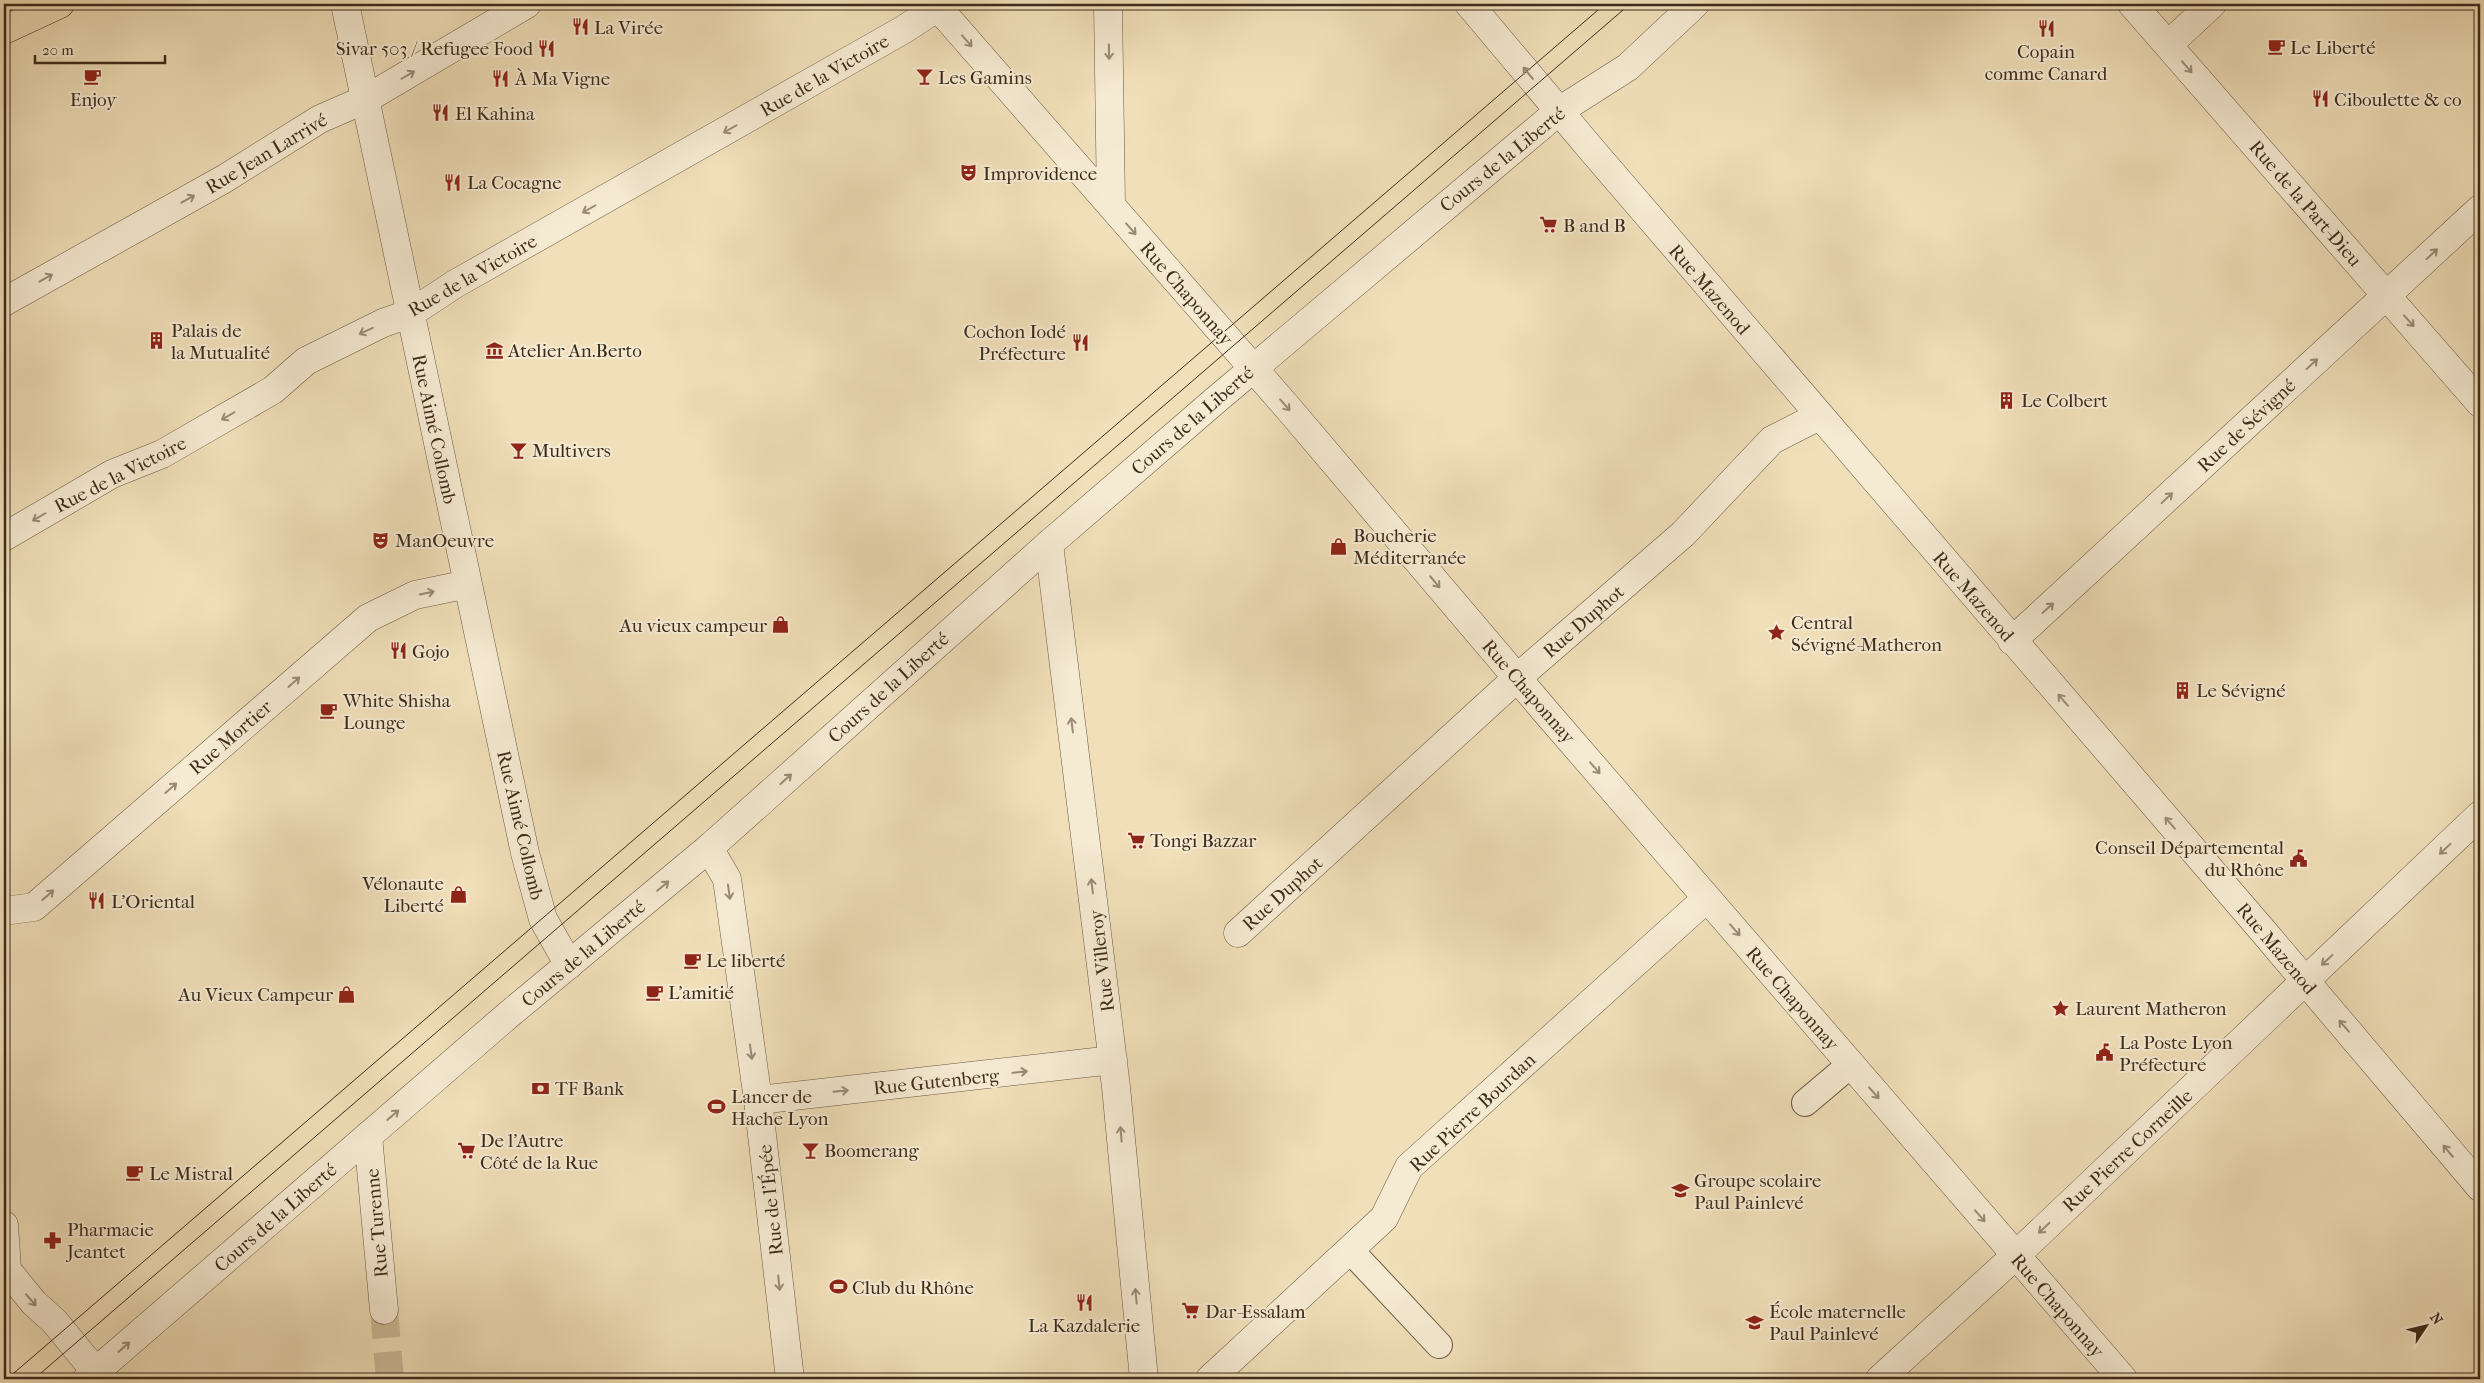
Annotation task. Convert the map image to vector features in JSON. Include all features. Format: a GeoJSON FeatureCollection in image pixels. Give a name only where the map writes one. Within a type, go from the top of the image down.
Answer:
{"type":"FeatureCollection","features":[{"type":"Feature","properties":{"kind":"main road"},"geometry":{"type":"LineString","coordinates":[[4,30],[60,4]]}},
{"type":"Feature","properties":{"kind":"street","name":"Rue Aimé Collomb"},"geometry":{"type":"LineString","coordinates":[[345,4],[531,876],[543,918],[569,965]]}},
{"type":"Feature","properties":{"kind":"street","name":"Rue Jean Larrivé"},"geometry":{"type":"LineString","coordinates":[[4,302],[224,179],[320,119],[366,99],[527,4]]}},
{"type":"Feature","properties":{"kind":"street"},"geometry":{"type":"LineString","coordinates":[[1108,4],[1111,205]]}},
{"type":"Feature","properties":{"kind":"street","name":"Rue Mazenod"},"geometry":{"type":"LineString","coordinates":[[1469,4],[1819,416],[2264,931],[2304,982],[2480,1187]]}},
{"type":"Feature","properties":{"kind":"street","name":"Cours de la Liberté"},"geometry":{"type":"LineString","coordinates":[[91,1376],[368,1136],[709,848],[1049,544],[1253,368],[1559,111],[1628,67],[1695,4]]}},
{"type":"Feature","properties":{"kind":"street","name":"Rue de la Part-Dieu"},"geometry":{"type":"LineString","coordinates":[[2132,4],[2480,403]]}},
{"type":"Feature","properties":{"kind":"street"},"geometry":{"type":"LineString","coordinates":[[2168,45],[2212,4]]}},
{"type":"Feature","properties":{"kind":"street","name":"Rue Chaponnay"},"geometry":{"type":"LineString","coordinates":[[937,5],[1253,368],[1850,1065],[2123,1379]]}},
{"type":"Feature","properties":{"kind":"street","name":"Rue de la Victoire"},"geometry":{"type":"LineString","coordinates":[[4,537],[112,474],[162,454],[273,390],[306,361],[383,323],[411,312],[464,279],[903,30],[937,5]]}},
{"type":"Feature","properties":{"kind":"street","name":"Rue de Sévigné"},"geometry":{"type":"LineString","coordinates":[[2012,641],[2480,209]]}},
{"type":"Feature","properties":{"kind":"street","name":"Rue Duphot"},"geometry":{"type":"LineString","coordinates":[[1238,933],[1517,678],[1683,534],[1772,440],[1819,416]]}},
{"type":"Feature","properties":{"kind":"street","name":"Rue Villeroy"},"geometry":{"type":"LineString","coordinates":[[1049,544],[1113,1060],[1144,1379]]}},
{"type":"Feature","properties":{"kind":"street","name":"Rue Mortier"},"geometry":{"type":"LineString","coordinates":[[4,911],[34,906],[368,618],[415,595],[468,584]]}},
{"type":"Feature","properties":{"kind":"street","name":"Rue Pierre Corneille"},"geometry":{"type":"LineString","coordinates":[[1880,1379],[2015,1256],[2480,815]]}},
{"type":"Feature","properties":{"kind":"street","name":"Rue de l'Épée"},"geometry":{"type":"LineString","coordinates":[[709,848],[727,879],[758,1100],[790,1379]]}},
{"type":"Feature","properties":{"kind":"street","name":"Rue Pierre Bourdan"},"geometry":{"type":"LineString","coordinates":[[1210,1379],[1384,1218],[1409,1167],[1707,898]]}},
{"type":"Feature","properties":{"kind":"street","name":"Rue Gutenberg"},"geometry":{"type":"LineString","coordinates":[[758,1100],[1113,1060]]}},
{"type":"Feature","properties":{"kind":"street","name":"Rue Turenne"},"geometry":{"type":"LineString","coordinates":[[368,1136],[384,1310]]}},
{"type":"Feature","properties":{"kind":"street"},"geometry":{"type":"LineString","coordinates":[[4,1225],[7,1270],[34,1303],[54,1321],[91,1376]]}},
{"type":"Feature","properties":{"kind":"lane"},"geometry":{"type":"LineString","coordinates":[[1805,1103],[1850,1065]]}},
{"type":"Feature","properties":{"kind":"lane"},"geometry":{"type":"LineString","coordinates":[[1350,1250],[1439,1346]]}},
{"type":"Feature","properties":{"kind":"tunnel"},"geometry":{"type":"LineString","coordinates":[[384,1310],[390,1379]]}},
{"type":"Feature","properties":{"kind":"tram line"},"geometry":{"type":"LineString","coordinates":[[7,1379],[1605,4]]}},
{"type":"Feature","properties":{"kind":"tram line"},"geometry":{"type":"LineString","coordinates":[[34,1379],[1630,4]]}},
{"type":"Feature","properties":{"kind":"place","name":"La Virée"},"geometry":{"type":"Point","coordinates":[580,27]}},
{"type":"Feature","properties":{"kind":"place","name":"Copain comme Canard"},"geometry":{"type":"Point","coordinates":[2046,28]}},
{"type":"Feature","properties":{"kind":"place","name":"Le Liberté"},"geometry":{"type":"Point","coordinates":[2276,47]}},
{"type":"Feature","properties":{"kind":"place","name":"Sivar 503 / Refugee Food"},"geometry":{"type":"Point","coordinates":[547,48]}},
{"type":"Feature","properties":{"kind":"place","name":"Enjoy"},"geometry":{"type":"Point","coordinates":[93,76]}},
{"type":"Feature","properties":{"kind":"place","name":"Les Gamins"},"geometry":{"type":"Point","coordinates":[924,77]}},
{"type":"Feature","properties":{"kind":"place","name":"À Ma Vigne"},"geometry":{"type":"Point","coordinates":[501,78]}},
{"type":"Feature","properties":{"kind":"place","name":"Ciboulette & co"},"geometry":{"type":"Point","coordinates":[2320,99]}},
{"type":"Feature","properties":{"kind":"place","name":"El Kahina"},"geometry":{"type":"Point","coordinates":[441,113]}},
{"type":"Feature","properties":{"kind":"place","name":"Improvidence"},"geometry":{"type":"Point","coordinates":[969,173]}},
{"type":"Feature","properties":{"kind":"place","name":"La Cocagne"},"geometry":{"type":"Point","coordinates":[453,182]}},
{"type":"Feature","properties":{"kind":"place","name":"B and B"},"geometry":{"type":"Point","coordinates":[1549,225]}},
{"type":"Feature","properties":{"kind":"place","name":"Palais de la Mutualité"},"geometry":{"type":"Point","coordinates":[157,341]}},
{"type":"Feature","properties":{"kind":"place","name":"Cochon Iodé Préfecture"},"geometry":{"type":"Point","coordinates":[1080,342]}},
{"type":"Feature","properties":{"kind":"place","name":"Atelier An.Berto"},"geometry":{"type":"Point","coordinates":[494,350]}},
{"type":"Feature","properties":{"kind":"place","name":"Le Colbert"},"geometry":{"type":"Point","coordinates":[2007,400]}},
{"type":"Feature","properties":{"kind":"place","name":"Multivers"},"geometry":{"type":"Point","coordinates":[518,450]}},
{"type":"Feature","properties":{"kind":"place","name":"ManOeuvre"},"geometry":{"type":"Point","coordinates":[381,540]}},
{"type":"Feature","properties":{"kind":"place","name":"Boucherie Méditerranée"},"geometry":{"type":"Point","coordinates":[1339,546]}},
{"type":"Feature","properties":{"kind":"place","name":"Au vieux campeur"},"geometry":{"type":"Point","coordinates":[781,625]}},
{"type":"Feature","properties":{"kind":"place","name":"Central Sévigné-Matheron"},"geometry":{"type":"Point","coordinates":[1777,633]}},
{"type":"Feature","properties":{"kind":"place","name":"Gojo"},"geometry":{"type":"Point","coordinates":[398,651]}},
{"type":"Feature","properties":{"kind":"place","name":"Le Sévigné"},"geometry":{"type":"Point","coordinates":[2182,690]}},
{"type":"Feature","properties":{"kind":"place","name":"White Shisha Lounge"},"geometry":{"type":"Point","coordinates":[329,711]}},
{"type":"Feature","properties":{"kind":"place","name":"Tongi Bazzar"},"geometry":{"type":"Point","coordinates":[1136,840]}},
{"type":"Feature","properties":{"kind":"place","name":"Conseil Départemental du Rhône"},"geometry":{"type":"Point","coordinates":[2298,858]}},
{"type":"Feature","properties":{"kind":"place","name":"Vélonaute Liberté"},"geometry":{"type":"Point","coordinates":[458,894]}},
{"type":"Feature","properties":{"kind":"place","name":"L'Oriental"},"geometry":{"type":"Point","coordinates":[97,901]}},
{"type":"Feature","properties":{"kind":"place","name":"Le liberté"},"geometry":{"type":"Point","coordinates":[692,960]}},
{"type":"Feature","properties":{"kind":"place","name":"L'amitié"},"geometry":{"type":"Point","coordinates":[654,992]}},
{"type":"Feature","properties":{"kind":"place","name":"Au Vieux Campeur"},"geometry":{"type":"Point","coordinates":[347,994]}},
{"type":"Feature","properties":{"kind":"place","name":"Laurent Matheron"},"geometry":{"type":"Point","coordinates":[2061,1008]}},
{"type":"Feature","properties":{"kind":"place","name":"La Poste Lyon Préfecture"},"geometry":{"type":"Point","coordinates":[2105,1053]}},
{"type":"Feature","properties":{"kind":"place","name":"TF Bank"},"geometry":{"type":"Point","coordinates":[541,1088]}},
{"type":"Feature","properties":{"kind":"place","name":"Lancer de Hache Lyon"},"geometry":{"type":"Point","coordinates":[717,1107]}},
{"type":"Feature","properties":{"kind":"place","name":"Boomerang"},"geometry":{"type":"Point","coordinates":[810,1150]}},
{"type":"Feature","properties":{"kind":"place","name":"De l'Autre Côté de la Rue"},"geometry":{"type":"Point","coordinates":[466,1151]}},
{"type":"Feature","properties":{"kind":"place","name":"Le Mistral"},"geometry":{"type":"Point","coordinates":[135,1173]}},
{"type":"Feature","properties":{"kind":"place","name":"Groupe scolaire Paul Painlevé"},"geometry":{"type":"Point","coordinates":[1680,1191]}},
{"type":"Feature","properties":{"kind":"place","name":"Pharmacie Jeantet"},"geometry":{"type":"Point","coordinates":[53,1240]}},
{"type":"Feature","properties":{"kind":"place","name":"Club du Rhône"},"geometry":{"type":"Point","coordinates":[838,1287]}},
{"type":"Feature","properties":{"kind":"place","name":"La Kazdalerie"},"geometry":{"type":"Point","coordinates":[1084,1302]}},
{"type":"Feature","properties":{"kind":"place","name":"Dar-Essalam"},"geometry":{"type":"Point","coordinates":[1191,1311]}},
{"type":"Feature","properties":{"kind":"place","name":"École maternelle Paul Painlevé"},"geometry":{"type":"Point","coordinates":[1755,1322]}}]}
